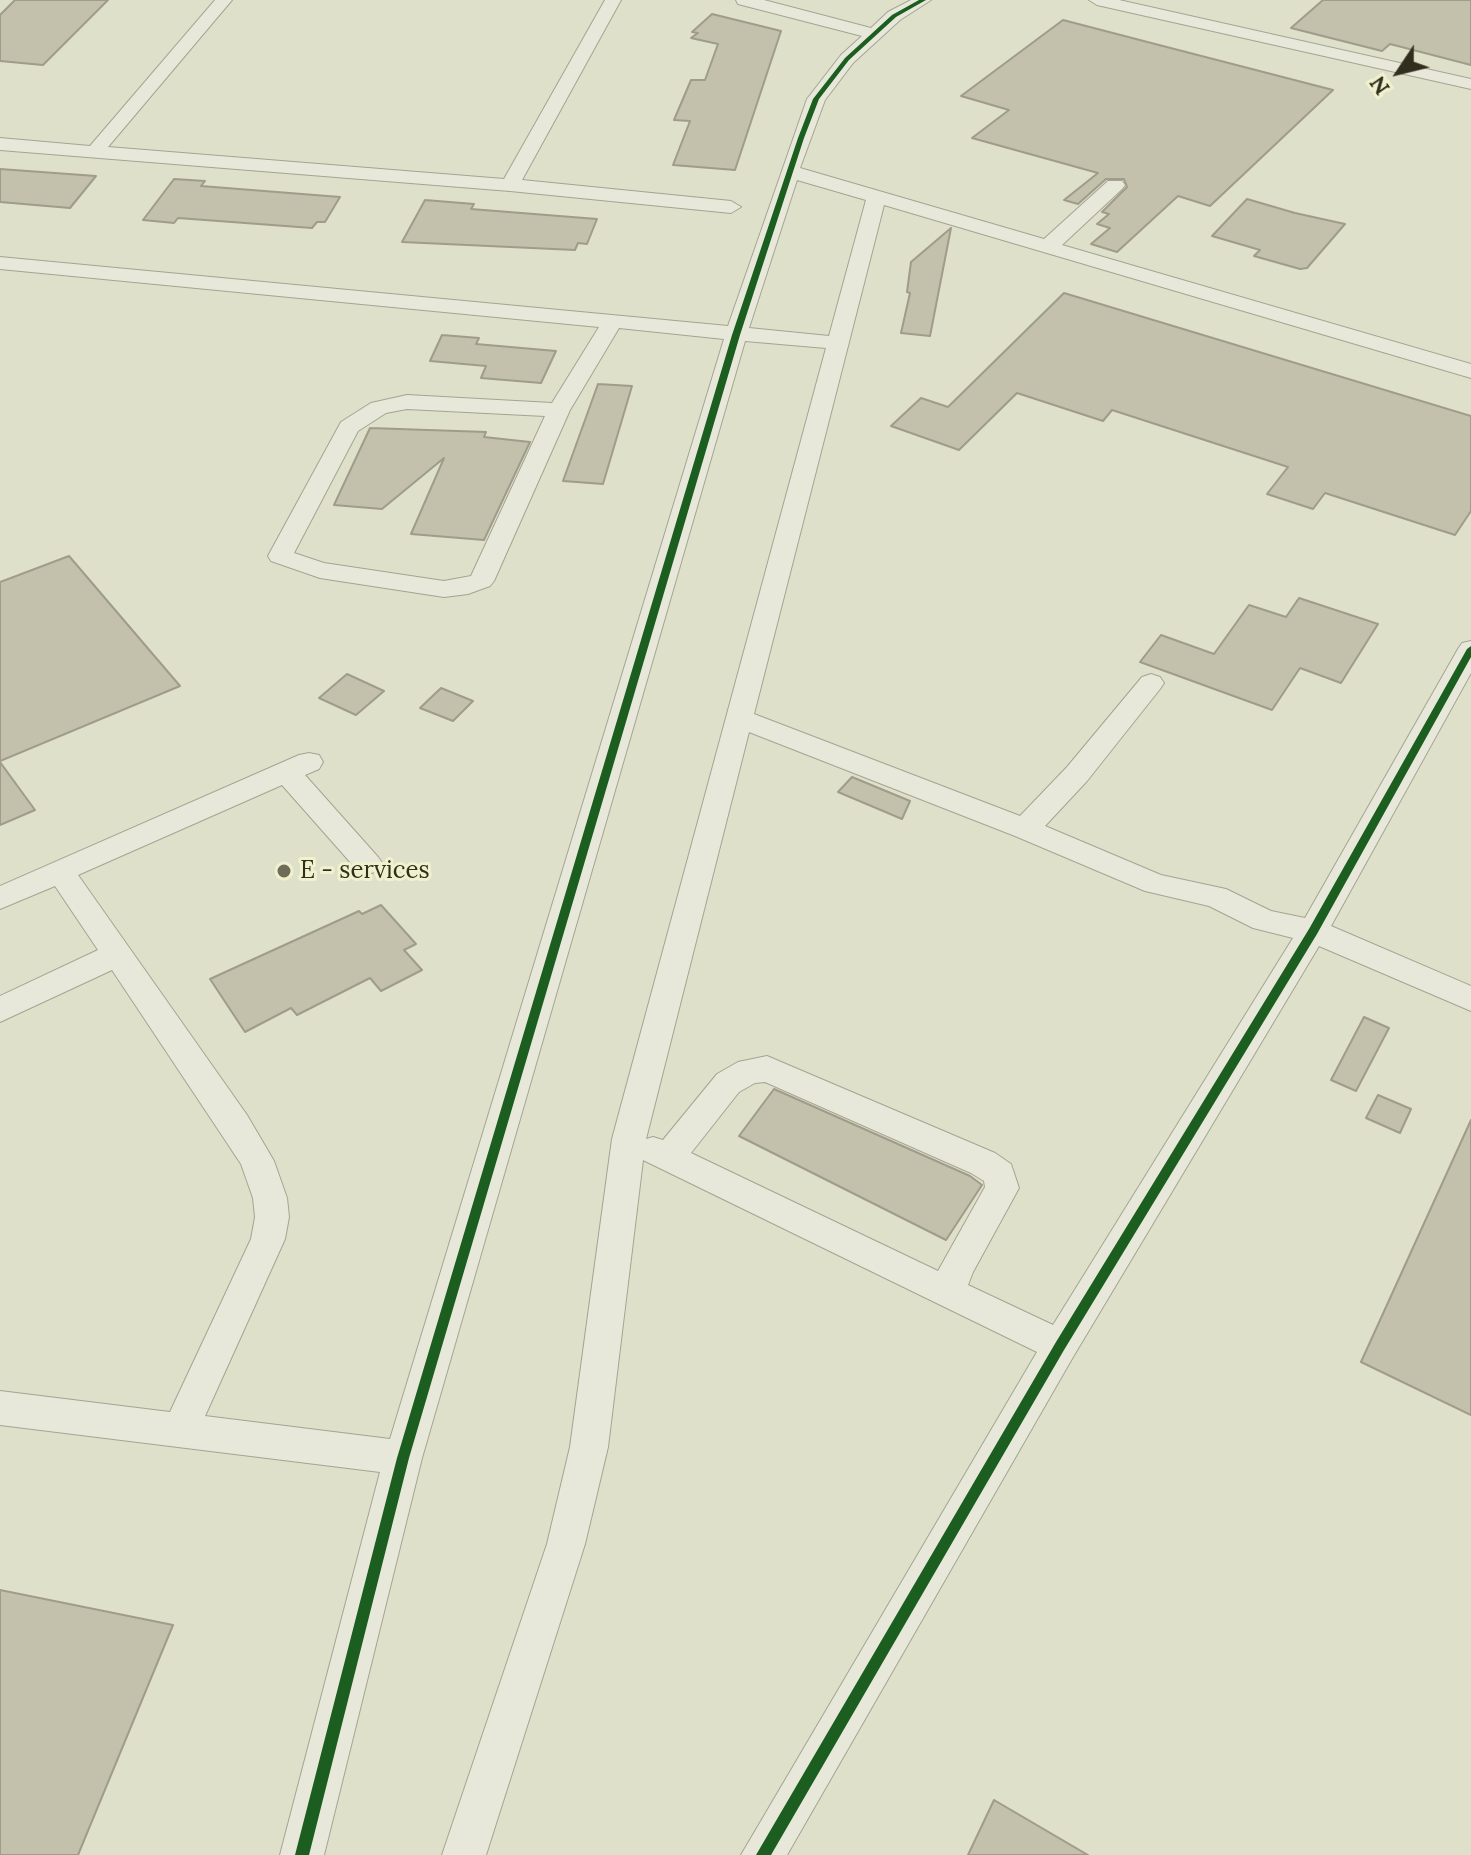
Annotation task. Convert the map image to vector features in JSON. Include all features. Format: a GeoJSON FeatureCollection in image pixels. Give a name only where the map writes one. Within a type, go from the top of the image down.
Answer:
{"type":"FeatureCollection","features":[{"type":"Feature","properties":{"kind":"street"},"geometry":{"type":"LineString","coordinates":[[95,151],[224,0]]}},
{"type":"Feature","properties":{"kind":"street"},"geometry":{"type":"LineString","coordinates":[[510,185],[613,0]]}},
{"type":"Feature","properties":{"kind":"street"},"geometry":{"type":"LineString","coordinates":[[744,0],[872,33]]}},
{"type":"Feature","properties":{"kind":"street"},"geometry":{"type":"LineString","coordinates":[[302,1855],[403,1458],[736,335],[816,99],[872,33],[923,0]]}},
{"type":"Feature","properties":{"kind":"street"},"geometry":{"type":"LineString","coordinates":[[1097,0],[1471,84]]}},
{"type":"Feature","properties":{"kind":"street"},"geometry":{"type":"LineString","coordinates":[[0,144],[510,185],[731,207]]}},
{"type":"Feature","properties":{"kind":"street"},"geometry":{"type":"LineString","coordinates":[[792,172],[1471,371]]}},
{"type":"Feature","properties":{"kind":"street"},"geometry":{"type":"LineString","coordinates":[[1046,248],[1115,185]]}},
{"type":"Feature","properties":{"kind":"street"},"geometry":{"type":"LineString","coordinates":[[464,1855],[566,1544],[589,1447],[629,1139],[876,198]]}},
{"type":"Feature","properties":{"kind":"street"},"geometry":{"type":"LineString","coordinates":[[0,263],[838,343]]}},
{"type":"Feature","properties":{"kind":"street"},"geometry":{"type":"LineString","coordinates":[[559,410],[407,402],[379,408],[349,427],[280,556],[320,570],[444,589],[459,589],[481,581],[559,410],[612,322]]}},
{"type":"Feature","properties":{"kind":"street"},"geometry":{"type":"LineString","coordinates":[[763,1855],[1060,1346],[1313,931],[1471,649]]}},
{"type":"Feature","properties":{"kind":"street"},"geometry":{"type":"LineString","coordinates":[[1025,829],[1077,774],[1151,683]]}},
{"type":"Feature","properties":{"kind":"street"},"geometry":{"type":"LineString","coordinates":[[740,718],[1025,829],[1155,884],[1216,897],[1264,920],[1313,931],[1471,999]]}},
{"type":"Feature","properties":{"kind":"street"},"geometry":{"type":"LineString","coordinates":[[0,898],[298,767],[368,864]]}},
{"type":"Feature","properties":{"kind":"street"},"geometry":{"type":"LineString","coordinates":[[59,870],[235,1124],[257,1161],[270,1198],[272,1217],[268,1239],[179,1432]]}},
{"type":"Feature","properties":{"kind":"street"},"geometry":{"type":"LineString","coordinates":[[0,1010],[117,954]]}},
{"type":"Feature","properties":{"kind":"street"},"geometry":{"type":"LineString","coordinates":[[668,1157],[728,1083],[749,1071],[767,1069],[983,1163],[999,1174],[1002,1188],[956,1269],[949,1291]]}},
{"type":"Feature","properties":{"kind":"street"},"geometry":{"type":"LineString","coordinates":[[629,1139],[1060,1346]]}},
{"type":"Feature","properties":{"kind":"street"},"geometry":{"type":"LineString","coordinates":[[0,1408],[403,1458]]}},
{"type":"Feature","properties":{"kind":"building"},"geometry":{"type":"Polygon","coordinates":[[[15,0],[108,0],[43,65],[0,61],[0,15],[15,0]]]}},
{"type":"Feature","properties":{"kind":"building"},"geometry":{"type":"Polygon","coordinates":[[[1323,0],[1471,0],[1471,65],[1390,44],[1382,51],[1291,28],[1323,0]]]}},
{"type":"Feature","properties":{"kind":"building"},"geometry":{"type":"Polygon","coordinates":[[[712,14],[781,31],[735,170],[673,165],[690,121],[674,120],[691,80],[705,80],[718,44],[691,38],[698,33],[692,32],[712,14]]]}},
{"type":"Feature","properties":{"kind":"building"},"geometry":{"type":"Polygon","coordinates":[[[1063,20],[1333,90],[1210,206],[1178,196],[1117,252],[1091,244],[1110,228],[1097,224],[1109,214],[1102,212],[1127,187],[1124,179],[1106,179],[1078,204],[1064,200],[1098,173],[972,138],[1009,110],[961,96],[1063,20]]]}},
{"type":"Feature","properties":{"kind":"building"},"geometry":{"type":"Polygon","coordinates":[[[0,169],[96,176],[70,208],[0,202],[0,169]]]}},
{"type":"Feature","properties":{"kind":"building"},"geometry":{"type":"Polygon","coordinates":[[[174,179],[205,181],[201,186],[340,197],[325,222],[317,222],[312,228],[178,218],[174,223],[143,220],[174,179]]]}},
{"type":"Feature","properties":{"kind":"building"},"geometry":{"type":"Polygon","coordinates":[[[1247,199],[1345,224],[1307,268],[1300,269],[1254,256],[1260,250],[1212,236],[1247,199]]]}},
{"type":"Feature","properties":{"kind":"building"},"geometry":{"type":"Polygon","coordinates":[[[425,200],[474,204],[471,209],[597,219],[587,244],[578,243],[575,250],[402,242],[425,200]]]}},
{"type":"Feature","properties":{"kind":"building"},"geometry":{"type":"Polygon","coordinates":[[[951,228],[930,336],[901,333],[910,293],[907,292],[911,262],[951,228]]]}},
{"type":"Feature","properties":{"kind":"building"},"geometry":{"type":"Polygon","coordinates":[[[1064,293],[1471,416],[1471,511],[1455,535],[1325,493],[1313,509],[1267,494],[1288,467],[1112,410],[1103,421],[1017,393],[959,450],[891,426],[921,398],[948,407],[1064,293]]]}},
{"type":"Feature","properties":{"kind":"building"},"geometry":{"type":"Polygon","coordinates":[[[442,335],[479,338],[476,344],[556,351],[541,383],[481,378],[486,366],[430,361],[442,335]]]}},
{"type":"Feature","properties":{"kind":"building"},"geometry":{"type":"Polygon","coordinates":[[[598,384],[632,386],[603,484],[563,481],[598,384]]]}},
{"type":"Feature","properties":{"kind":"building"},"geometry":{"type":"Polygon","coordinates":[[[370,428],[486,432],[484,437],[530,442],[484,540],[411,534],[444,458],[382,509],[334,505],[370,428]]]}},
{"type":"Feature","properties":{"kind":"building"},"geometry":{"type":"Polygon","coordinates":[[[69,556],[180,686],[0,761],[0,582],[69,556]]]}},
{"type":"Feature","properties":{"kind":"building"},"geometry":{"type":"Polygon","coordinates":[[[1299,598],[1378,624],[1341,683],[1300,668],[1272,710],[1140,662],[1161,635],[1214,654],[1249,605],[1286,617],[1299,598]]]}},
{"type":"Feature","properties":{"kind":"building"},"geometry":{"type":"Polygon","coordinates":[[[347,674],[384,691],[356,715],[319,698],[347,674]]]}},
{"type":"Feature","properties":{"kind":"building"},"geometry":{"type":"Polygon","coordinates":[[[441,688],[473,701],[453,721],[420,708],[441,688]]]}},
{"type":"Feature","properties":{"kind":"building"},"geometry":{"type":"Polygon","coordinates":[[[0,762],[35,810],[0,825],[0,762]]]}},
{"type":"Feature","properties":{"kind":"building"},"geometry":{"type":"Polygon","coordinates":[[[852,777],[910,801],[902,819],[838,792],[852,777]]]}},
{"type":"Feature","properties":{"kind":"building"},"geometry":{"type":"Polygon","coordinates":[[[381,905],[416,944],[404,950],[422,970],[381,991],[370,978],[297,1015],[291,1008],[245,1032],[210,979],[359,911],[362,914],[381,905]]]}},
{"type":"Feature","properties":{"kind":"building"},"geometry":{"type":"Polygon","coordinates":[[[1364,1017],[1389,1028],[1356,1091],[1331,1080],[1364,1017]]]}},
{"type":"Feature","properties":{"kind":"building"},"geometry":{"type":"Polygon","coordinates":[[[774,1089],[970,1176],[982,1185],[946,1240],[739,1136],[774,1089]]]}},
{"type":"Feature","properties":{"kind":"building"},"geometry":{"type":"Polygon","coordinates":[[[1378,1095],[1411,1109],[1400,1133],[1366,1118],[1378,1095]]]}},
{"type":"Feature","properties":{"kind":"building"},"geometry":{"type":"Polygon","coordinates":[[[1471,1120],[1471,1415],[1361,1362],[1471,1120]]]}},
{"type":"Feature","properties":{"kind":"building"},"geometry":{"type":"Polygon","coordinates":[[[0,1590],[173,1625],[78,1855],[0,1855],[0,1590]]]}},
{"type":"Feature","properties":{"kind":"building"},"geometry":{"type":"Polygon","coordinates":[[[994,1800],[1088,1855],[968,1855],[994,1800]]]}},
{"type":"Feature","properties":{"kind":"cycle path"},"geometry":{"type":"LineString","coordinates":[[302,1855],[403,1458],[736,335],[801,138],[816,99],[847,59],[894,16],[923,0]]}},
{"type":"Feature","properties":{"kind":"cycle path"},"geometry":{"type":"LineString","coordinates":[[763,1855],[1060,1346],[1313,931],[1471,649]]}},
{"type":"Feature","properties":{"kind":"place","name":"E - services"},"geometry":{"type":"Point","coordinates":[284,871]}}]}
